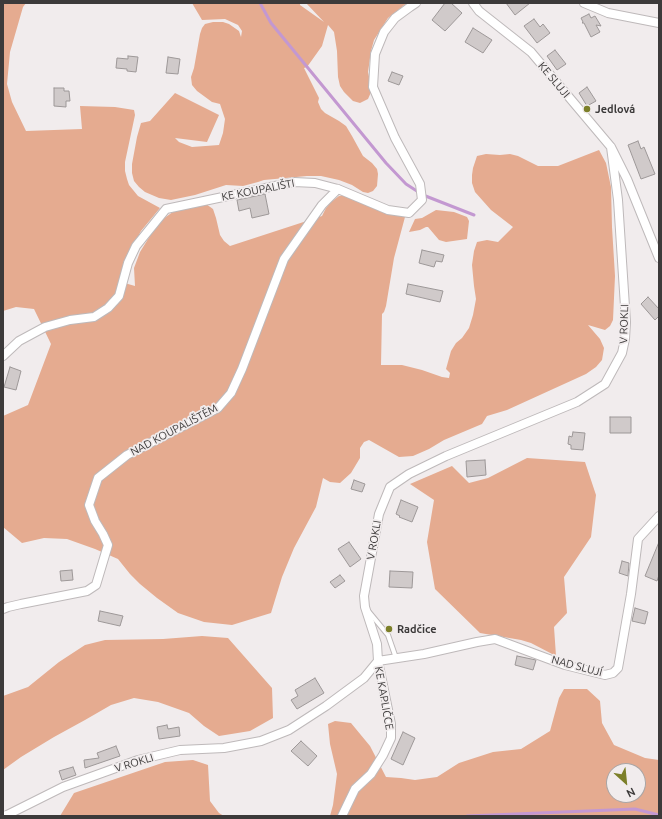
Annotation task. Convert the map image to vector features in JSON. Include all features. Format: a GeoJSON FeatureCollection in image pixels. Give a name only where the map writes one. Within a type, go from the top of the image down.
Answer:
{"type":"FeatureCollection","features":[{"type":"Feature","properties":{"kind":"street","name":"KE KOUPALIŠTI"},"geometry":{"type":"LineString","coordinates":[[3,356],[19,342],[45,327],[70,320],[94,317],[108,308],[119,296],[128,263],[136,246],[166,209],[294,182],[314,183],[338,189],[388,210],[409,213],[422,200],[420,184],[395,138],[374,87],[375,54],[384,32],[395,18],[416,3]]}},
{"type":"Feature","properties":{"kind":"street","name":"KE SLUJI"},"geometry":{"type":"LineString","coordinates":[[473,3],[479,11],[531,52],[611,147],[627,179],[659,258]]}},
{"type":"Feature","properties":{"kind":"street"},"geometry":{"type":"LineString","coordinates":[[584,3],[608,13],[659,23]]}},
{"type":"Feature","properties":{"kind":"street","name":"V ROKLI"},"geometry":{"type":"LineString","coordinates":[[3,816],[63,787],[138,760],[180,750],[224,748],[261,741],[290,730],[364,678],[378,661],[377,644],[365,607],[364,596],[379,514],[390,487],[409,474],[446,456],[577,402],[605,384],[622,353],[626,322],[618,200],[611,147]]}},
{"type":"Feature","properties":{"kind":"street","name":"NAD KOUPALIŠTĚM"},"geometry":{"type":"LineString","coordinates":[[3,609],[21,604],[87,592],[96,585],[108,545],[95,521],[89,505],[98,478],[127,454],[218,408],[231,394],[284,259],[322,205],[338,189]]}},
{"type":"Feature","properties":{"kind":"street","name":"NAD SLUJÍ"},"geometry":{"type":"LineString","coordinates":[[378,661],[424,654],[496,639],[565,665],[605,675],[613,673],[618,668],[631,594],[638,539],[659,516]]}},
{"type":"Feature","properties":{"kind":"street","name":"KE KAPLIČCE"},"geometry":{"type":"LineString","coordinates":[[342,816],[355,789],[370,774],[384,755],[391,738],[391,724],[378,661]]}},
{"type":"Feature","properties":{"kind":"lane"},"geometry":{"type":"LineString","coordinates":[[365,607],[388,635],[396,658]]}},
{"type":"Feature","properties":{"kind":"shaded area"},"geometry":{"type":"Polygon","coordinates":[[[3,3],[26,3],[23,7],[10,52],[7,84],[12,102],[26,131],[82,129],[80,106],[115,107],[134,110],[135,115],[125,162],[127,179],[129,185],[138,196],[160,208],[141,231],[127,258],[121,282],[135,286],[134,268],[140,252],[153,231],[163,219],[177,209],[206,204],[213,209],[220,235],[230,246],[322,216],[331,202],[339,196],[345,195],[402,214],[405,217],[394,258],[386,306],[382,314],[381,365],[402,365],[449,378],[450,373],[446,369],[451,351],[469,328],[473,315],[476,299],[472,265],[477,242],[487,240],[498,242],[513,227],[491,210],[475,192],[472,183],[472,175],[477,156],[486,154],[510,154],[518,156],[538,166],[558,166],[599,150],[606,163],[611,187],[615,276],[613,320],[610,326],[605,330],[588,325],[600,339],[604,348],[602,360],[596,367],[586,374],[507,410],[487,416],[482,424],[444,440],[413,456],[399,457],[369,440],[364,442],[360,448],[360,458],[351,473],[340,483],[330,482],[323,478],[316,507],[294,548],[282,577],[271,613],[232,625],[204,622],[178,613],[140,584],[118,559],[95,549],[67,539],[44,538],[22,543],[3,527],[3,416],[28,405],[51,344],[34,309],[16,307],[3,311],[3,3]]]}},
{"type":"Feature","properties":{"kind":"shaded area"},"geometry":{"type":"Polygon","coordinates":[[[192,3],[300,3],[300,5],[324,22],[306,3],[407,3],[388,18],[374,40],[368,72],[372,90],[368,99],[360,103],[353,101],[340,86],[334,32],[328,25],[322,46],[307,67],[304,68],[319,98],[318,102],[321,109],[346,126],[363,156],[377,169],[377,186],[373,191],[368,193],[363,192],[352,185],[339,180],[321,176],[264,180],[243,186],[226,185],[195,195],[171,200],[159,198],[145,192],[139,187],[134,181],[132,164],[141,123],[150,121],[175,93],[219,115],[207,142],[175,138],[179,142],[192,147],[219,145],[223,133],[225,119],[220,104],[212,102],[197,91],[192,85],[191,77],[200,34],[205,24],[223,22],[229,24],[239,31],[241,37],[242,31],[238,25],[225,19],[202,20],[192,3]]]}},
{"type":"Feature","properties":{"kind":"shaded area"},"geometry":{"type":"Polygon","coordinates":[[[436,210],[454,212],[467,217],[469,221],[467,239],[446,242],[439,240],[428,227],[409,232],[415,219],[422,218],[436,210]]]}},
{"type":"Feature","properties":{"kind":"shaded area"},"geometry":{"type":"Polygon","coordinates":[[[527,458],[585,462],[596,495],[591,537],[564,577],[567,613],[554,627],[556,656],[531,643],[480,633],[435,589],[427,542],[434,500],[410,484],[452,466],[469,483],[488,478],[527,458]]]}},
{"type":"Feature","properties":{"kind":"shaded area"},"geometry":{"type":"Polygon","coordinates":[[[202,636],[228,638],[272,688],[273,718],[250,731],[219,736],[189,713],[158,702],[134,698],[111,705],[54,737],[3,770],[3,696],[28,687],[59,662],[85,645],[105,640],[163,639],[202,636]]]}},
{"type":"Feature","properties":{"kind":"shaded area"},"geometry":{"type":"Polygon","coordinates":[[[564,689],[587,689],[600,701],[602,723],[614,745],[645,758],[659,760],[659,816],[330,816],[337,774],[330,744],[328,724],[335,721],[351,723],[370,746],[386,777],[415,780],[437,777],[459,763],[493,752],[521,749],[550,731],[559,698],[564,689]]]}},
{"type":"Feature","properties":{"kind":"shaded area"},"geometry":{"type":"Polygon","coordinates":[[[193,760],[208,765],[210,801],[219,813],[224,816],[60,816],[74,793],[165,762],[193,760]]]}},
{"type":"Feature","properties":{"kind":"building"},"geometry":{"type":"Polygon","coordinates":[[[445,3],[451,3],[462,13],[445,31],[432,20],[445,3]]]}},
{"type":"Feature","properties":{"kind":"building"},"geometry":{"type":"Polygon","coordinates":[[[506,3],[530,3],[515,15],[506,3]]]}},
{"type":"Feature","properties":{"kind":"building"},"geometry":{"type":"Polygon","coordinates":[[[589,14],[591,18],[595,16],[601,26],[596,25],[600,32],[591,37],[584,23],[582,23],[581,18],[589,14]]]}},
{"type":"Feature","properties":{"kind":"building"},"geometry":{"type":"Polygon","coordinates":[[[534,19],[540,27],[543,24],[550,33],[537,43],[524,26],[534,19]]]}},
{"type":"Feature","properties":{"kind":"building"},"geometry":{"type":"Polygon","coordinates":[[[473,28],[492,40],[483,53],[465,42],[473,28]]]}},
{"type":"Feature","properties":{"kind":"building"},"geometry":{"type":"Polygon","coordinates":[[[555,50],[566,64],[557,70],[547,56],[555,50]]]}},
{"type":"Feature","properties":{"kind":"building"},"geometry":{"type":"Polygon","coordinates":[[[128,56],[138,57],[136,72],[116,68],[117,58],[128,59],[128,56]]]}},
{"type":"Feature","properties":{"kind":"building"},"geometry":{"type":"Polygon","coordinates":[[[168,57],[180,59],[178,74],[166,73],[168,57]]]}},
{"type":"Feature","properties":{"kind":"building"},"geometry":{"type":"Polygon","coordinates":[[[392,72],[403,76],[399,85],[388,81],[392,72]]]}},
{"type":"Feature","properties":{"kind":"building"},"geometry":{"type":"Polygon","coordinates":[[[587,87],[596,101],[587,106],[579,93],[587,87]]]}},
{"type":"Feature","properties":{"kind":"building"},"geometry":{"type":"Polygon","coordinates":[[[54,88],[64,88],[64,91],[69,91],[70,101],[66,101],[66,107],[54,106],[54,88]]]}},
{"type":"Feature","properties":{"kind":"building"},"geometry":{"type":"Polygon","coordinates":[[[638,141],[641,149],[644,147],[655,174],[641,179],[628,145],[638,141]]]}},
{"type":"Feature","properties":{"kind":"building"},"geometry":{"type":"Polygon","coordinates":[[[265,194],[269,214],[252,218],[250,208],[239,211],[237,200],[265,194]]]}},
{"type":"Feature","properties":{"kind":"building"},"geometry":{"type":"Polygon","coordinates":[[[422,250],[444,255],[442,262],[436,261],[434,267],[419,263],[422,250]]]}},
{"type":"Feature","properties":{"kind":"building"},"geometry":{"type":"Polygon","coordinates":[[[408,284],[443,291],[440,302],[406,294],[408,284]]]}},
{"type":"Feature","properties":{"kind":"building"},"geometry":{"type":"Polygon","coordinates":[[[648,297],[659,309],[659,316],[655,320],[641,304],[648,297]]]}},
{"type":"Feature","properties":{"kind":"building"},"geometry":{"type":"Polygon","coordinates":[[[10,367],[21,371],[16,390],[4,387],[10,367]]]}},
{"type":"Feature","properties":{"kind":"building"},"geometry":{"type":"Polygon","coordinates":[[[610,417],[631,417],[631,433],[610,433],[610,417]]]}},
{"type":"Feature","properties":{"kind":"building"},"geometry":{"type":"Polygon","coordinates":[[[573,432],[585,433],[583,450],[571,449],[571,445],[568,444],[569,436],[572,437],[573,432]]]}},
{"type":"Feature","properties":{"kind":"building"},"geometry":{"type":"Polygon","coordinates":[[[485,460],[486,475],[467,477],[466,461],[485,460]]]}},
{"type":"Feature","properties":{"kind":"building"},"geometry":{"type":"Polygon","coordinates":[[[354,480],[365,484],[362,492],[351,489],[354,480]]]}},
{"type":"Feature","properties":{"kind":"building"},"geometry":{"type":"Polygon","coordinates":[[[401,500],[418,507],[412,522],[399,517],[400,516],[396,514],[401,500]]]}},
{"type":"Feature","properties":{"kind":"building"},"geometry":{"type":"Polygon","coordinates":[[[349,542],[361,559],[350,567],[338,549],[349,542]]]}},
{"type":"Feature","properties":{"kind":"building"},"geometry":{"type":"Polygon","coordinates":[[[659,542],[659,575],[657,581],[645,576],[659,542]]]}},
{"type":"Feature","properties":{"kind":"building"},"geometry":{"type":"Polygon","coordinates":[[[622,561],[629,563],[628,576],[619,573],[622,561]]]}},
{"type":"Feature","properties":{"kind":"building"},"geometry":{"type":"Polygon","coordinates":[[[72,570],[73,580],[61,581],[60,571],[72,570]]]}},
{"type":"Feature","properties":{"kind":"building"},"geometry":{"type":"Polygon","coordinates":[[[390,571],[413,572],[412,588],[389,587],[390,571]]]}},
{"type":"Feature","properties":{"kind":"building"},"geometry":{"type":"Polygon","coordinates":[[[340,575],[345,581],[335,588],[330,582],[340,575]]]}},
{"type":"Feature","properties":{"kind":"building"},"geometry":{"type":"Polygon","coordinates":[[[635,608],[648,612],[645,624],[632,621],[635,608]]]}},
{"type":"Feature","properties":{"kind":"building"},"geometry":{"type":"Polygon","coordinates":[[[100,611],[123,616],[120,626],[98,621],[100,611]]]}},
{"type":"Feature","properties":{"kind":"building"},"geometry":{"type":"Polygon","coordinates":[[[517,656],[536,660],[533,670],[515,665],[517,656]]]}},
{"type":"Feature","properties":{"kind":"building"},"geometry":{"type":"Polygon","coordinates":[[[315,678],[324,693],[297,709],[291,700],[298,696],[295,690],[315,678]]]}},
{"type":"Feature","properties":{"kind":"building"},"geometry":{"type":"Polygon","coordinates":[[[167,725],[168,729],[179,727],[180,736],[159,739],[157,727],[167,725]]]}},
{"type":"Feature","properties":{"kind":"building"},"geometry":{"type":"Polygon","coordinates":[[[403,732],[415,738],[403,765],[391,759],[403,732]]]}},
{"type":"Feature","properties":{"kind":"building"},"geometry":{"type":"Polygon","coordinates":[[[301,741],[317,756],[308,766],[291,751],[301,741]]]}},
{"type":"Feature","properties":{"kind":"building"},"geometry":{"type":"Polygon","coordinates":[[[116,746],[120,756],[85,768],[84,760],[99,758],[97,753],[116,746]]]}},
{"type":"Feature","properties":{"kind":"building"},"geometry":{"type":"Polygon","coordinates":[[[73,767],[76,775],[62,780],[59,771],[73,767]]]}},
{"type":"Feature","properties":{"kind":"waterway"},"geometry":{"type":"LineString","coordinates":[[260,3],[271,23],[386,163],[406,184],[423,195],[474,215]]}},
{"type":"Feature","properties":{"kind":"waterway"},"geometry":{"type":"LineString","coordinates":[[467,816],[635,809],[659,815]]}},
{"type":"Feature","properties":{"kind":"place","name":"Jedlová"},"geometry":{"type":"Point","coordinates":[587,109]}},
{"type":"Feature","properties":{"kind":"place","name":"Radčice"},"geometry":{"type":"Point","coordinates":[389,629]}}]}
